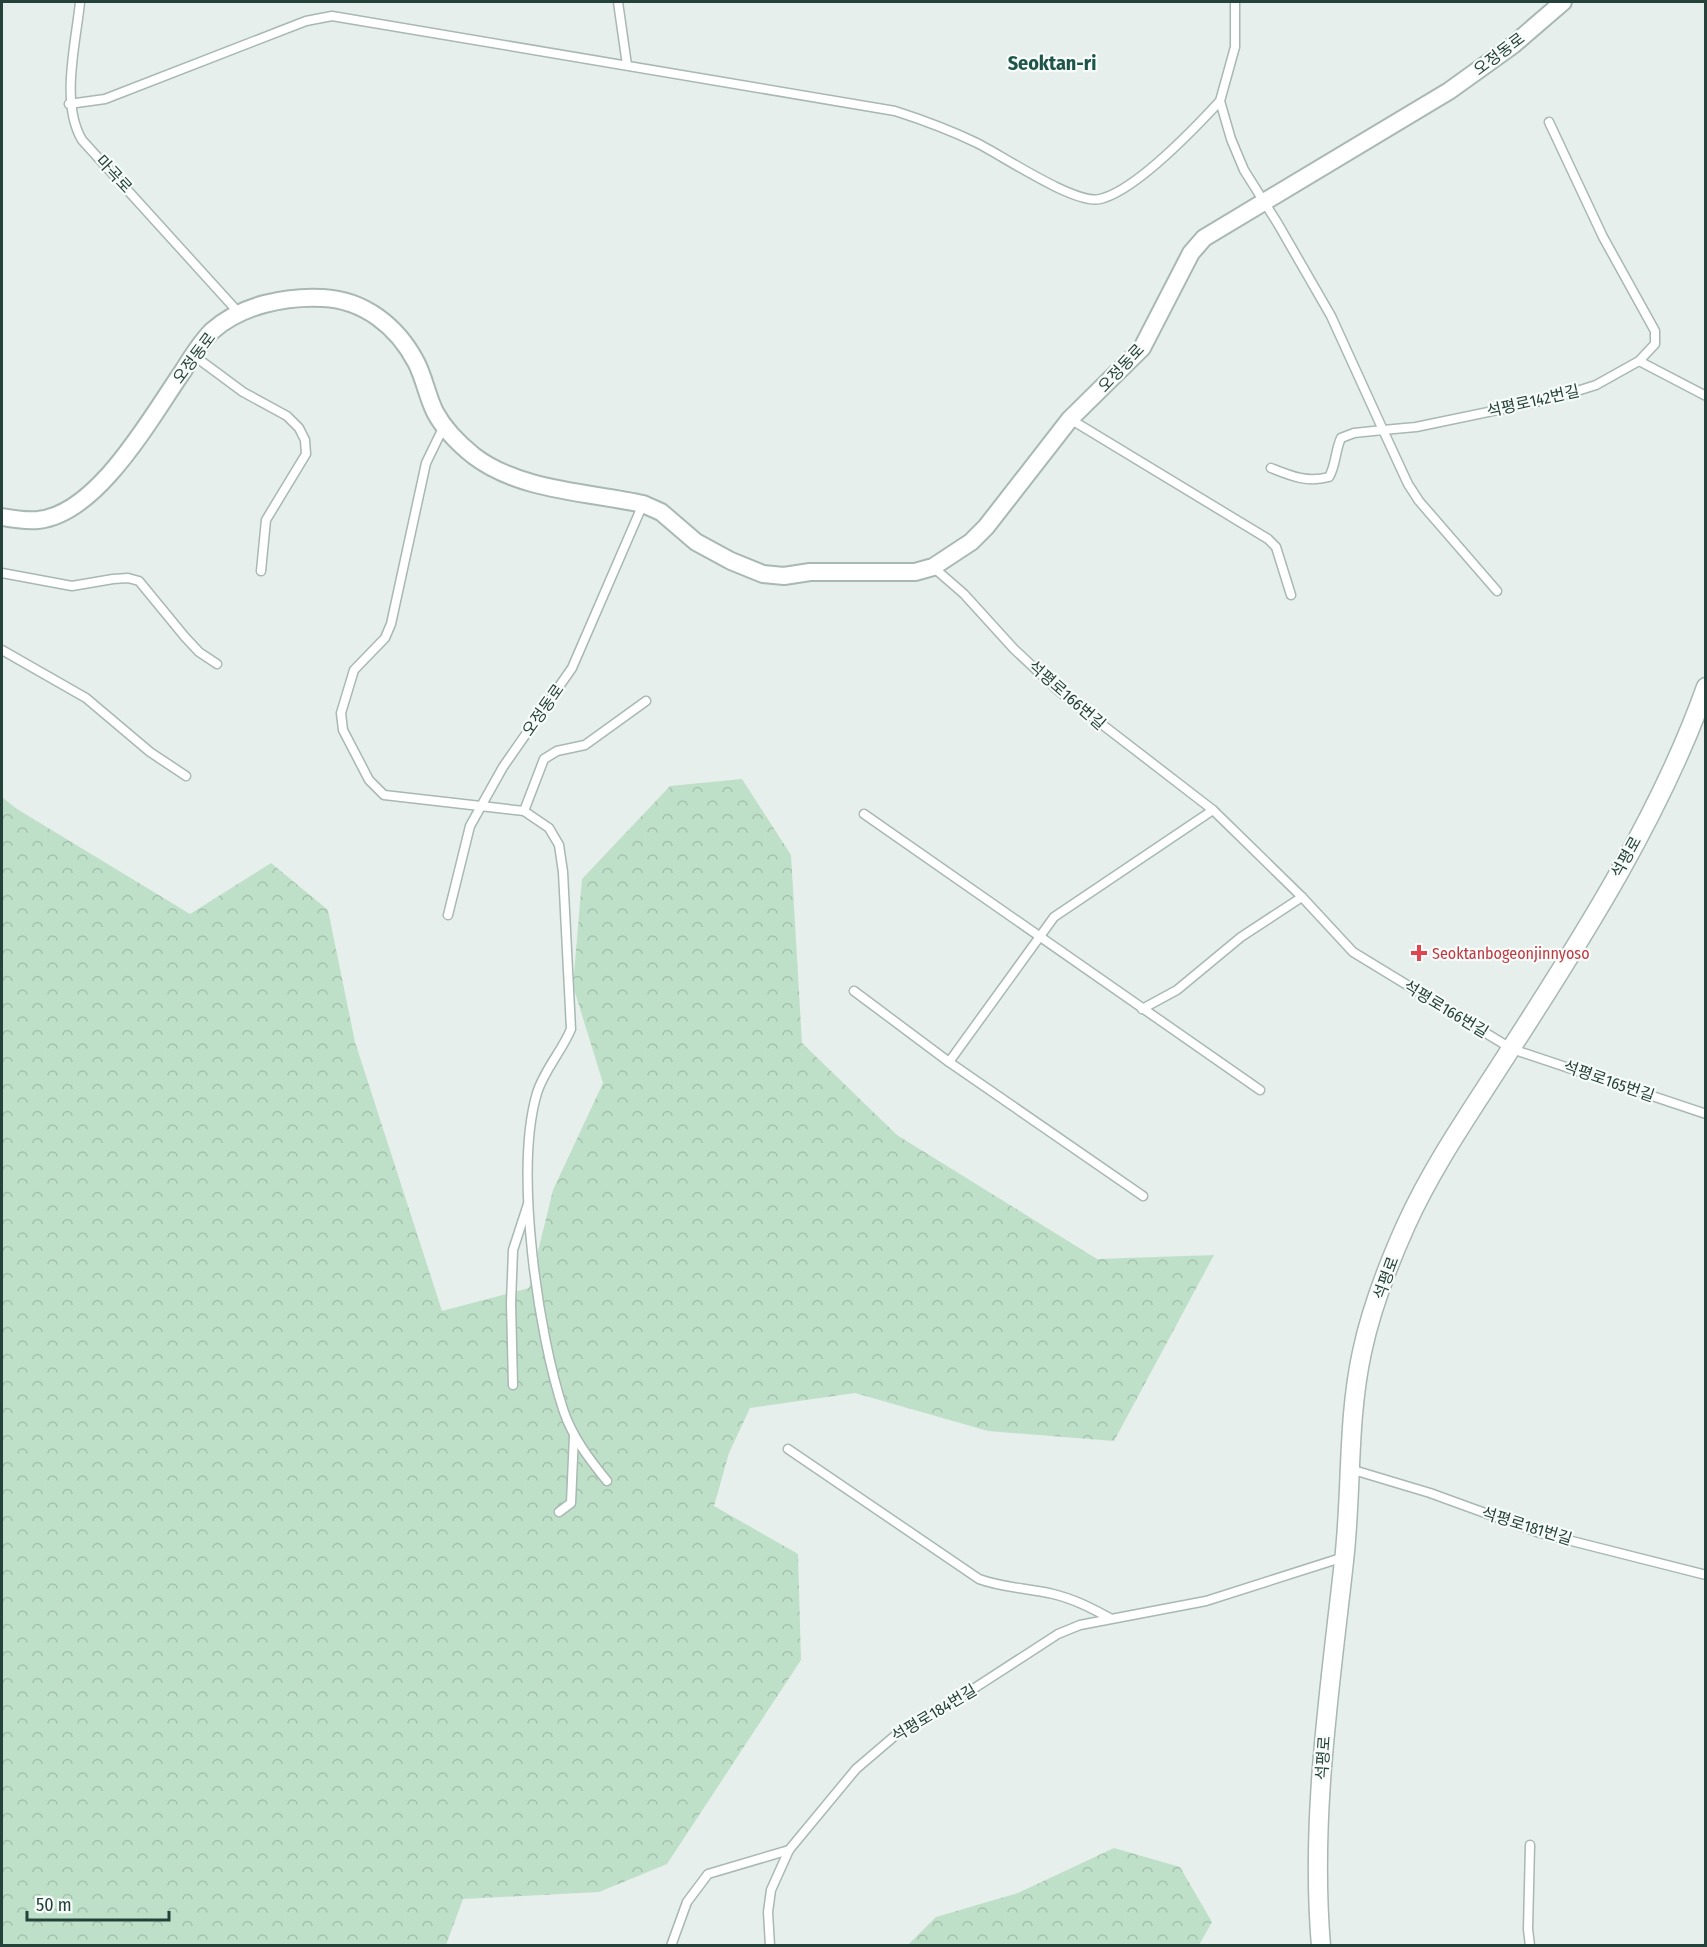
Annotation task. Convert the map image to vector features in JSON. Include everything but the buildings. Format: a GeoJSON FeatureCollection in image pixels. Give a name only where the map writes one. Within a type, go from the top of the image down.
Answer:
{"type":"FeatureCollection","features":[{"type":"Feature","properties":{"kind":"street","name":"오정동로"},"geometry":{"type":"LineString","coordinates":[[2,517],[39,520],[57,515],[80,501],[114,470],[133,447],[212,331],[239,313],[297,298],[326,298],[358,305],[389,325],[417,363],[424,389],[444,426],[475,457],[509,476],[643,504],[661,512],[696,542],[746,569],[763,574],[784,576],[810,572],[895,573],[915,572],[933,567],[971,542],[986,527],[1070,419],[1142,348],[1191,253],[1204,238],[1478,72],[1514,45],[1563,2]]}},
{"type":"Feature","properties":{"kind":"street","name":"석평로"},"geometry":{"type":"LineString","coordinates":[[1321,1946],[1317,1906],[1320,1792],[1324,1737],[1345,1557],[1354,1406],[1362,1351],[1382,1284],[1407,1223],[1449,1144],[1512,1049],[1600,903],[1653,808],[1695,717],[1706,687]]}},
{"type":"Feature","properties":{"kind":"lane","name":"마곡로"},"geometry":{"type":"LineString","coordinates":[[80,2],[69,104],[73,125],[82,140],[239,313]]}},
{"type":"Feature","properties":{"kind":"lane"},"geometry":{"type":"LineString","coordinates":[[618,2],[627,65]]}},
{"type":"Feature","properties":{"kind":"lane"},"geometry":{"type":"LineString","coordinates":[[69,104],[105,99],[306,21],[332,16],[895,111],[977,143],[1086,200],[1099,200],[1131,184],[1194,129],[1220,101],[1235,47],[1235,2]]}},
{"type":"Feature","properties":{"kind":"lane"},"geometry":{"type":"LineString","coordinates":[[1220,101],[1231,140],[1244,170],[1331,316],[1408,484],[1419,501],[1497,591]]}},
{"type":"Feature","properties":{"kind":"lane"},"geometry":{"type":"LineString","coordinates":[[1549,122],[1604,237],[1655,331],[1655,344],[1639,361],[1706,396]]}},
{"type":"Feature","properties":{"kind":"lane"},"geometry":{"type":"LineString","coordinates":[[194,355],[243,392],[286,416],[299,428],[306,440],[306,454],[266,520],[261,571]]}},
{"type":"Feature","properties":{"kind":"lane","name":"석평로142번길"},"geometry":{"type":"LineString","coordinates":[[1271,468],[1297,478],[1315,481],[1329,477],[1334,468],[1336,450],[1341,438],[1354,433],[1416,427],[1555,398],[1596,385],[1639,361]]}},
{"type":"Feature","properties":{"kind":"lane"},"geometry":{"type":"LineString","coordinates":[[1070,419],[1268,539],[1276,547],[1291,595]]}},
{"type":"Feature","properties":{"kind":"lane"},"geometry":{"type":"LineString","coordinates":[[444,426],[426,463],[391,624],[386,639],[364,657],[348,685],[341,713],[343,730],[355,749],[369,780],[384,795],[524,811],[549,828],[559,845],[563,872],[571,1029],[565,1045],[538,1092],[530,1127],[529,1201],[548,1353],[564,1413],[574,1434],[607,1481]]}},
{"type":"Feature","properties":{"kind":"lane","name":"오정동로"},"geometry":{"type":"LineString","coordinates":[[448,915],[470,826],[503,767],[572,668],[643,504]]}},
{"type":"Feature","properties":{"kind":"lane","name":"석평로166번길"},"geometry":{"type":"LineString","coordinates":[[933,567],[964,594],[1014,649],[1060,692],[1101,726],[1159,766],[1213,810],[1302,897],[1353,952],[1512,1049]]}},
{"type":"Feature","properties":{"kind":"lane"},"geometry":{"type":"LineString","coordinates":[[2,573],[72,586],[113,579],[128,578],[140,581],[185,637],[199,652],[217,664]]}},
{"type":"Feature","properties":{"kind":"lane"},"geometry":{"type":"LineString","coordinates":[[2,650],[86,698],[150,752],[186,776]]}},
{"type":"Feature","properties":{"kind":"lane"},"geometry":{"type":"LineString","coordinates":[[524,811],[544,759],[556,751],[585,745],[646,701]]}},
{"type":"Feature","properties":{"kind":"lane"},"geometry":{"type":"LineString","coordinates":[[949,1062],[1054,917],[1213,810]]}},
{"type":"Feature","properties":{"kind":"lane"},"geometry":{"type":"LineString","coordinates":[[864,814],[1260,1090]]}},
{"type":"Feature","properties":{"kind":"lane"},"geometry":{"type":"LineString","coordinates":[[1142,1009],[1177,990],[1232,944],[1302,897]]}},
{"type":"Feature","properties":{"kind":"lane"},"geometry":{"type":"LineString","coordinates":[[854,991],[949,1062],[1143,1196]]}},
{"type":"Feature","properties":{"kind":"lane","name":"석평로165번길"},"geometry":{"type":"LineString","coordinates":[[1512,1049],[1706,1114]]}},
{"type":"Feature","properties":{"kind":"lane"},"geometry":{"type":"LineString","coordinates":[[513,1385],[513,1250],[529,1201]]}},
{"type":"Feature","properties":{"kind":"lane"},"geometry":{"type":"LineString","coordinates":[[559,1512],[571,1503],[574,1434]]}},
{"type":"Feature","properties":{"kind":"lane"},"geometry":{"type":"LineString","coordinates":[[788,1449],[979,1579],[998,1586],[1052,1594],[1079,1601],[1110,1618]]}},
{"type":"Feature","properties":{"kind":"lane","name":"석평로181번길"},"geometry":{"type":"LineString","coordinates":[[1350,1469],[1430,1493],[1540,1533],[1706,1575]]}},
{"type":"Feature","properties":{"kind":"lane","name":"석평로184번길"},"geometry":{"type":"LineString","coordinates":[[770,1946],[768,1911],[771,1890],[789,1850],[856,1769],[904,1728],[953,1702],[1058,1634],[1110,1618],[1206,1601],[1345,1557]]}},
{"type":"Feature","properties":{"kind":"lane"},"geometry":{"type":"LineString","coordinates":[[1530,1845],[1528,1929],[1530,1946]]}},
{"type":"Feature","properties":{"kind":"lane"},"geometry":{"type":"LineString","coordinates":[[671,1946],[687,1902],[708,1874],[789,1850]]}},
{"type":"Feature","properties":{"kind":"green space"},"geometry":{"type":"Polygon","coordinates":[[[742,779],[791,855],[802,1043],[897,1135],[1097,1259],[1214,1255],[1114,1441],[988,1431],[855,1393],[750,1408],[729,1453],[714,1506],[798,1554],[801,1660],[667,1864],[599,1892],[463,1899],[446,1945],[2,1945],[2,797],[17,809],[190,914],[271,863],[328,910],[355,1042],[442,1311],[529,1288],[553,1190],[603,1083],[573,986],[582,879],[670,786],[742,779]]]}},
{"type":"Feature","properties":{"kind":"green space"},"geometry":{"type":"Polygon","coordinates":[[[1114,1848],[1180,1867],[1212,1922],[1199,1945],[908,1945],[936,1917],[1018,1893],[1114,1848]]]}},
{"type":"Feature","properties":{"kind":"place","name":"Seoktanbogeonjinnyoso"},"geometry":{"type":"Point","coordinates":[1419,953]}},
{"type":"Feature","properties":{"kind":"district","name":"Seoktan-ri"},"geometry":{"type":"Point","coordinates":[1052,63]}}]}
